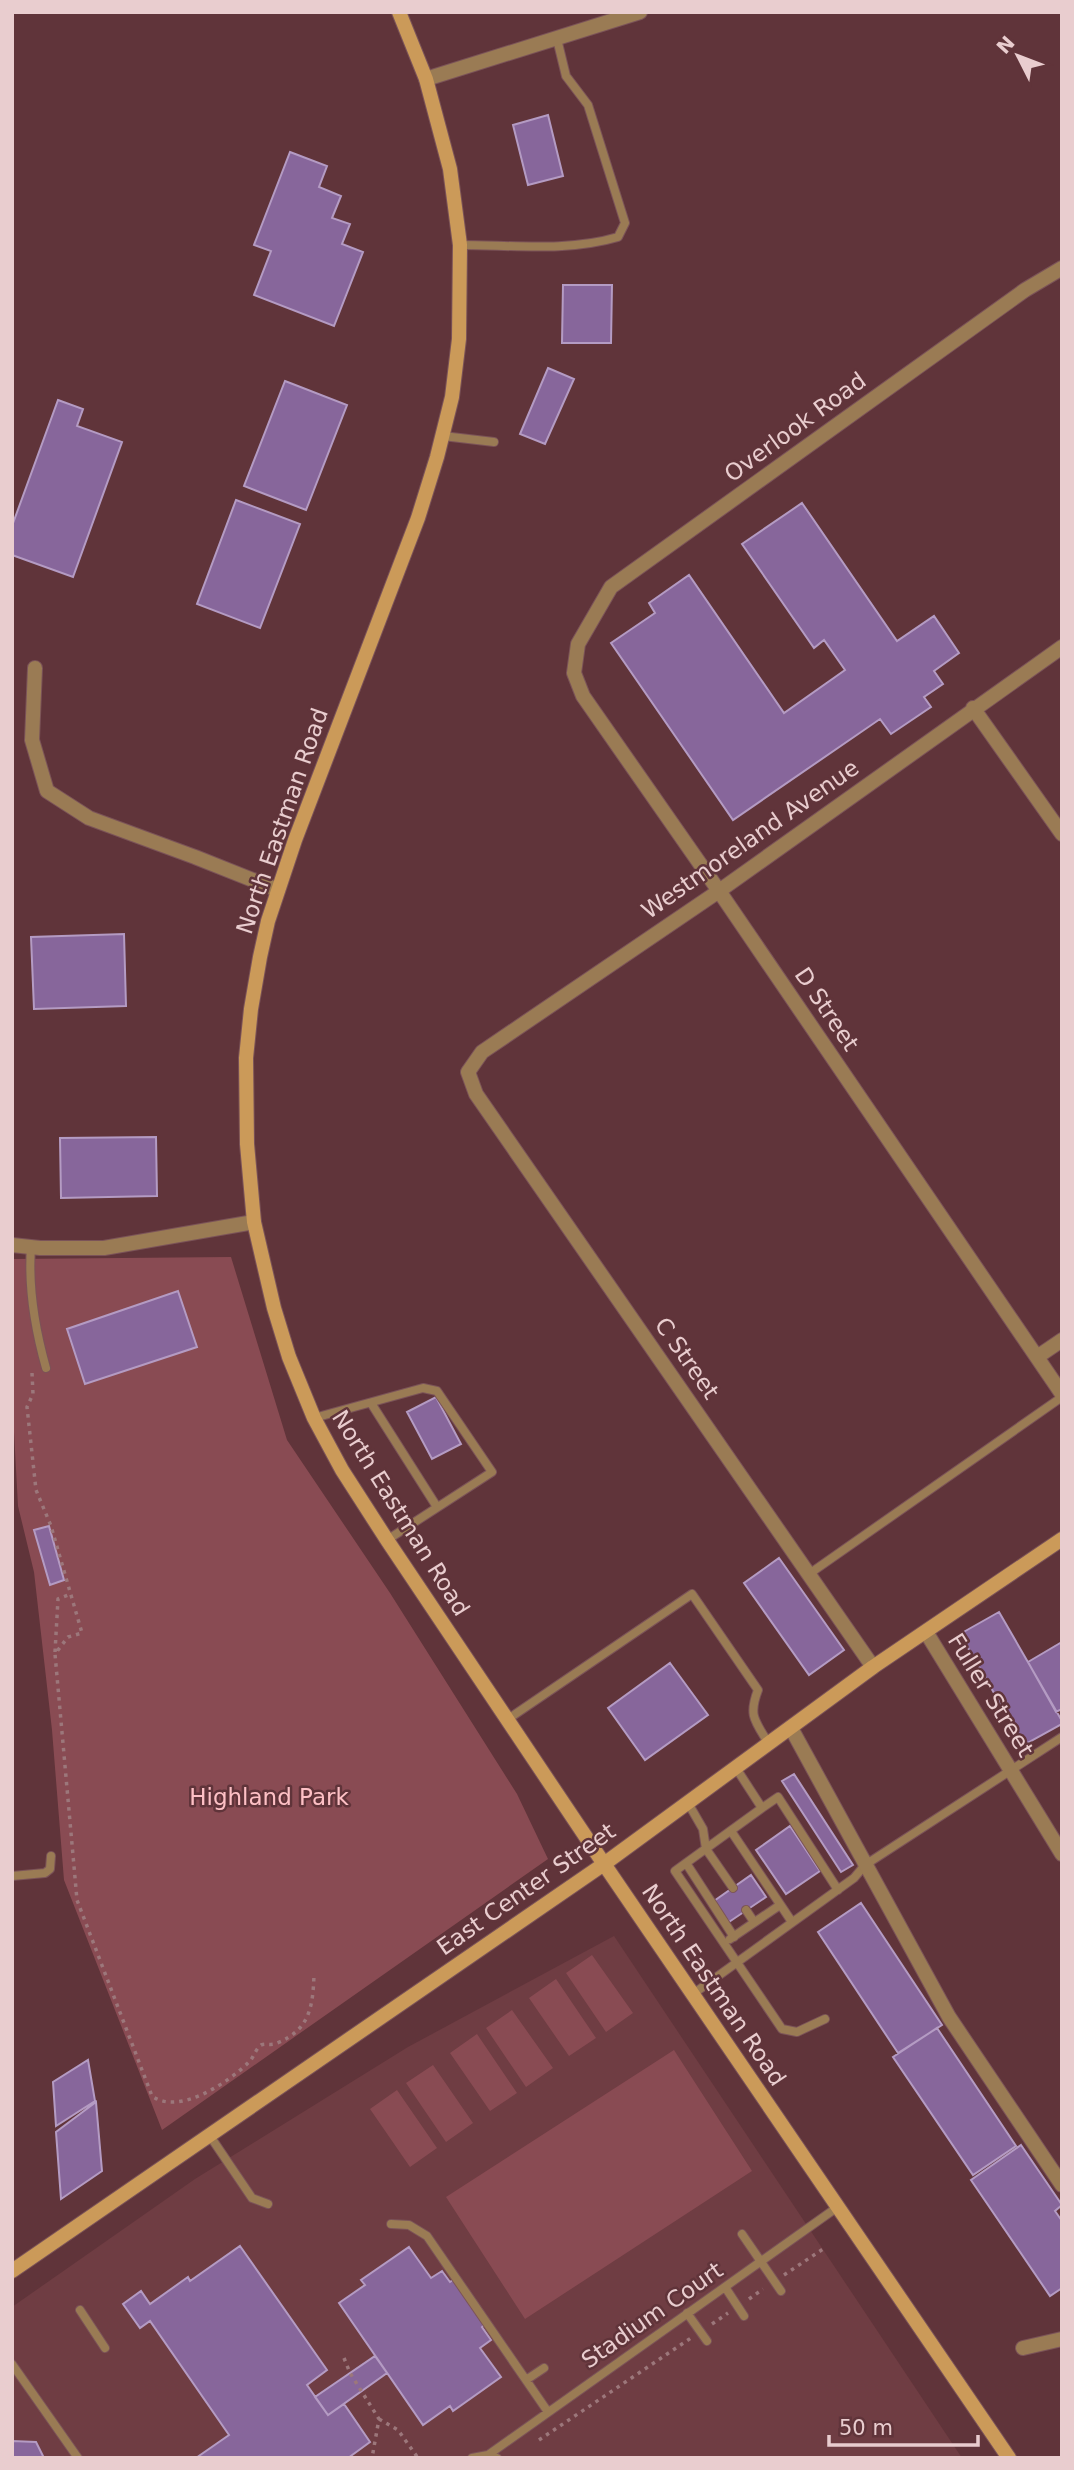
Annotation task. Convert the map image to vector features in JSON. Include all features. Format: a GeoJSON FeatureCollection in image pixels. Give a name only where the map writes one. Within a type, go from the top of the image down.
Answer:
{"type":"FeatureCollection","features":[{"type":"Feature","properties":{"kind":"main road","name":"North Eastman Road"},"geometry":{"type":"LineString","coordinates":[[399,12],[426,79],[450,169],[460,244],[459,339],[452,397],[418,518],[278,890],[260,957],[246,1058],[247,1144],[254,1222],[274,1308],[289,1357],[314,1418],[342,1470],[604,1864],[1009,2458]]}},
{"type":"Feature","properties":{"kind":"main road","name":"East Center Street"},"geometry":{"type":"LineString","coordinates":[[12,2272],[604,1864],[873,1667],[1059,1545]]}},
{"type":"Feature","properties":{"kind":"street"},"geometry":{"type":"LineString","coordinates":[[426,79],[640,12]]}},
{"type":"Feature","properties":{"kind":"street","name":"Overlook Road"},"geometry":{"type":"LineString","coordinates":[[578,644],[611,587],[1025,290],[1059,275]]}},
{"type":"Feature","properties":{"kind":"street","name":"D Street"},"geometry":{"type":"LineString","coordinates":[[578,644],[574,673],[583,696],[719,891],[1062,1396]]}},
{"type":"Feature","properties":{"kind":"street","name":"Westmoreland Avenue"},"geometry":{"type":"LineString","coordinates":[[468,1072],[482,1052],[719,891],[1062,647]]}},
{"type":"Feature","properties":{"kind":"street"},"geometry":{"type":"LineString","coordinates":[[35,668],[32,740],[47,791],[89,818],[278,890]]}},
{"type":"Feature","properties":{"kind":"street"},"geometry":{"type":"LineString","coordinates":[[974,708],[1062,834]]}},
{"type":"Feature","properties":{"kind":"street","name":"C Street"},"geometry":{"type":"LineString","coordinates":[[468,1072],[476,1094],[873,1667]]}},
{"type":"Feature","properties":{"kind":"street"},"geometry":{"type":"LineString","coordinates":[[12,1245],[104,1248],[254,1222]]}},
{"type":"Feature","properties":{"kind":"street"},"geometry":{"type":"LineString","coordinates":[[1037,1357],[1062,1340]]}},
{"type":"Feature","properties":{"kind":"street","name":"Fuller Street"},"geometry":{"type":"LineString","coordinates":[[926,1632],[1062,1854]]}},
{"type":"Feature","properties":{"kind":"street"},"geometry":{"type":"LineString","coordinates":[[791,1728],[949,2017],[1062,2185]]}},
{"type":"Feature","properties":{"kind":"street"},"geometry":{"type":"LineString","coordinates":[[1023,2348],[1062,2339]]}},
{"type":"Feature","properties":{"kind":"lane"},"geometry":{"type":"LineString","coordinates":[[460,244],[600,243],[618,237],[625,223],[588,105],[566,76],[557,39]]}},
{"type":"Feature","properties":{"kind":"lane"},"geometry":{"type":"LineString","coordinates":[[443,436],[494,442]]}},
{"type":"Feature","properties":{"kind":"lane"},"geometry":{"type":"LineString","coordinates":[[31,1247],[31,1289],[46,1368]]}},
{"type":"Feature","properties":{"kind":"lane"},"geometry":{"type":"LineString","coordinates":[[314,1418],[423,1388],[437,1391],[492,1472],[387,1540]]}},
{"type":"Feature","properties":{"kind":"lane"},"geometry":{"type":"LineString","coordinates":[[808,1574],[1062,1396]]}},
{"type":"Feature","properties":{"kind":"lane"},"geometry":{"type":"LineString","coordinates":[[371,1403],[437,1507]]}},
{"type":"Feature","properties":{"kind":"lane"},"geometry":{"type":"LineString","coordinates":[[508,1719],[692,1594],[758,1690],[752,1706],[752,1715],[769,1744]]}},
{"type":"Feature","properties":{"kind":"lane"},"geometry":{"type":"LineString","coordinates":[[693,1994],[854,1878],[865,1865],[1062,1737]]}},
{"type":"Feature","properties":{"kind":"lane"},"geometry":{"type":"LineString","coordinates":[[736,1768],[762,1808]]}},
{"type":"Feature","properties":{"kind":"lane"},"geometry":{"type":"LineString","coordinates":[[825,2019],[797,2032],[782,2029],[675,1871],[778,1797],[838,1890]]}},
{"type":"Feature","properties":{"kind":"lane"},"geometry":{"type":"LineString","coordinates":[[688,1803],[704,1829],[706,1849],[733,1888]]}},
{"type":"Feature","properties":{"kind":"lane"},"geometry":{"type":"LineString","coordinates":[[731,1831],[792,1922]]}},
{"type":"Feature","properties":{"kind":"lane"},"geometry":{"type":"LineString","coordinates":[[12,1876],[45,1873],[50,1869],[51,1856]]}},
{"type":"Feature","properties":{"kind":"lane"},"geometry":{"type":"LineString","coordinates":[[686,1863],[734,1937]]}},
{"type":"Feature","properties":{"kind":"lane"},"geometry":{"type":"LineString","coordinates":[[725,1943],[780,1905]]}},
{"type":"Feature","properties":{"kind":"lane"},"geometry":{"type":"LineString","coordinates":[[746,1910],[754,1923]]}},
{"type":"Feature","properties":{"kind":"lane"},"geometry":{"type":"LineString","coordinates":[[210,2136],[252,2198],[268,2204]]}},
{"type":"Feature","properties":{"kind":"lane","name":"Stadium Court"},"geometry":{"type":"LineString","coordinates":[[472,2458],[493,2456],[548,2412],[839,2206]]}},
{"type":"Feature","properties":{"kind":"lane"},"geometry":{"type":"LineString","coordinates":[[391,2224],[409,2225],[427,2236],[548,2412]]}},
{"type":"Feature","properties":{"kind":"lane"},"geometry":{"type":"LineString","coordinates":[[742,2234],[781,2291]]}},
{"type":"Feature","properties":{"kind":"lane"},"geometry":{"type":"LineString","coordinates":[[725,2287],[744,2316]]}},
{"type":"Feature","properties":{"kind":"lane"},"geometry":{"type":"LineString","coordinates":[[80,2310],[105,2348]]}},
{"type":"Feature","properties":{"kind":"lane"},"geometry":{"type":"LineString","coordinates":[[687,2313],[706,2341]]}},
{"type":"Feature","properties":{"kind":"lane"},"geometry":{"type":"LineString","coordinates":[[12,2364],[78,2458]]}},
{"type":"Feature","properties":{"kind":"lane"},"geometry":{"type":"LineString","coordinates":[[526,2380],[544,2368]]}},
{"type":"Feature","properties":{"kind":"path"},"geometry":{"type":"LineString","coordinates":[[41,1351],[32,1353],[33,1394],[27,1407],[36,1490],[51,1526],[82,1633],[68,1637],[55,1654]]}},
{"type":"Feature","properties":{"kind":"path"},"geometry":{"type":"LineString","coordinates":[[71,1594],[58,1599],[55,1654],[76,1896],[152,2096],[168,2103],[191,2099],[247,2064],[261,2045],[276,2044],[304,2024],[312,2008],[314,1974]]}},
{"type":"Feature","properties":{"kind":"path"},"geometry":{"type":"LineString","coordinates":[[539,2440],[823,2249]]}},
{"type":"Feature","properties":{"kind":"path"},"geometry":{"type":"LineString","coordinates":[[344,2358],[350,2373],[379,2419],[398,2430],[418,2458]]}},
{"type":"Feature","properties":{"kind":"path"},"geometry":{"type":"LineString","coordinates":[[372,2458],[379,2419]]}},
{"type":"Feature","properties":{"kind":"shaded area"},"geometry":{"type":"Polygon","coordinates":[[[614,1936],[962,2458],[12,2458],[12,2307],[195,2179],[408,2047],[614,1936]]]}},
{"type":"Feature","properties":{"kind":"green space","name":"Highland Park"},"geometry":{"type":"Polygon","coordinates":[[[231,1257],[287,1440],[390,1593],[517,1794],[548,1859],[162,2130],[64,1880],[52,1730],[34,1572],[18,1506],[12,1395],[12,1259],[231,1257]]]}},
{"type":"Feature","properties":{"kind":"green space"},"geometry":{"type":"Polygon","coordinates":[[[592,1955],[633,2013],[606,2032],[566,1973],[592,1955]]]}},
{"type":"Feature","properties":{"kind":"green space"},"geometry":{"type":"Polygon","coordinates":[[[556,1979],[596,2038],[569,2056],[529,1998],[556,1979]]]}},
{"type":"Feature","properties":{"kind":"green space"},"geometry":{"type":"Polygon","coordinates":[[[512,2010],[553,2068],[526,2087],[486,2028],[512,2010]]]}},
{"type":"Feature","properties":{"kind":"green space"},"geometry":{"type":"Polygon","coordinates":[[[477,2034],[517,2093],[490,2111],[450,2053],[477,2034]]]}},
{"type":"Feature","properties":{"kind":"green space"},"geometry":{"type":"Polygon","coordinates":[[[674,2050],[752,2171],[525,2319],[446,2197],[674,2050]]]}},
{"type":"Feature","properties":{"kind":"green space"},"geometry":{"type":"Polygon","coordinates":[[[433,2065],[473,2123],[446,2142],[406,2083],[433,2065]]]}},
{"type":"Feature","properties":{"kind":"green space"},"geometry":{"type":"Polygon","coordinates":[[[397,2090],[437,2148],[410,2167],[370,2109],[397,2090]]]}},
{"type":"Feature","properties":{"kind":"building"},"geometry":{"type":"Polygon","coordinates":[[[548,115],[563,176],[528,185],[513,125],[548,115]]]}},
{"type":"Feature","properties":{"kind":"building"},"geometry":{"type":"Polygon","coordinates":[[[290,152],[327,166],[319,187],[341,196],[332,218],[350,224],[342,244],[363,252],[334,326],[254,295],[271,251],[254,245],[290,152]]]}},
{"type":"Feature","properties":{"kind":"building"},"geometry":{"type":"Polygon","coordinates":[[[563,285],[612,285],[611,343],[562,343],[563,285]]]}},
{"type":"Feature","properties":{"kind":"building"},"geometry":{"type":"Polygon","coordinates":[[[548,368],[574,379],[545,444],[520,434],[548,368]]]}},
{"type":"Feature","properties":{"kind":"building"},"geometry":{"type":"Polygon","coordinates":[[[285,381],[347,405],[306,510],[244,486],[285,381]]]}},
{"type":"Feature","properties":{"kind":"building"},"geometry":{"type":"Polygon","coordinates":[[[58,400],[83,409],[77,426],[122,442],[73,577],[12,555],[12,526],[58,400]]]}},
{"type":"Feature","properties":{"kind":"building"},"geometry":{"type":"Polygon","coordinates":[[[236,500],[300,524],[260,628],[197,604],[236,500]]]}},
{"type":"Feature","properties":{"kind":"building"},"geometry":{"type":"Polygon","coordinates":[[[802,503],[897,641],[934,616],[959,653],[934,671],[943,684],[924,697],[931,707],[891,734],[880,719],[733,820],[611,643],[655,613],[649,603],[689,575],[784,713],[845,670],[824,640],[814,648],[742,544],[802,503]]]}},
{"type":"Feature","properties":{"kind":"building"},"geometry":{"type":"Polygon","coordinates":[[[124,934],[126,1006],[34,1009],[31,937],[124,934]]]}},
{"type":"Feature","properties":{"kind":"building"},"geometry":{"type":"Polygon","coordinates":[[[156,1137],[157,1196],[61,1198],[60,1138],[156,1137]]]}},
{"type":"Feature","properties":{"kind":"building"},"geometry":{"type":"Polygon","coordinates":[[[178,1291],[197,1347],[85,1384],[67,1329],[178,1291]]]}},
{"type":"Feature","properties":{"kind":"building"},"geometry":{"type":"Polygon","coordinates":[[[436,1397],[461,1444],[432,1459],[407,1412],[436,1397]]]}},
{"type":"Feature","properties":{"kind":"building"},"geometry":{"type":"Polygon","coordinates":[[[49,1526],[64,1580],[50,1585],[34,1530],[49,1526]]]}},
{"type":"Feature","properties":{"kind":"building"},"geometry":{"type":"Polygon","coordinates":[[[779,1558],[844,1650],[809,1675],[744,1583],[779,1558]]]}},
{"type":"Feature","properties":{"kind":"building"},"geometry":{"type":"Polygon","coordinates":[[[999,1612],[1062,1721],[1062,1724],[1024,1745],[960,1634],[999,1612]]]}},
{"type":"Feature","properties":{"kind":"building"},"geometry":{"type":"Polygon","coordinates":[[[1062,1642],[1062,1709],[1056,1712],[1028,1662],[1062,1642]]]}},
{"type":"Feature","properties":{"kind":"building"},"geometry":{"type":"Polygon","coordinates":[[[670,1663],[708,1715],[645,1760],[608,1708],[670,1663]]]}},
{"type":"Feature","properties":{"kind":"building"},"geometry":{"type":"Polygon","coordinates":[[[794,1774],[853,1865],[841,1872],[782,1781],[794,1774]]]}},
{"type":"Feature","properties":{"kind":"building"},"geometry":{"type":"Polygon","coordinates":[[[790,1826],[820,1871],[786,1894],[756,1850],[790,1826]]]}},
{"type":"Feature","properties":{"kind":"building"},"geometry":{"type":"Polygon","coordinates":[[[751,1875],[766,1897],[729,1922],[714,1901],[751,1875]]]}},
{"type":"Feature","properties":{"kind":"building"},"geometry":{"type":"Polygon","coordinates":[[[861,1903],[942,2025],[898,2053],[818,1932],[861,1903]]]}},
{"type":"Feature","properties":{"kind":"building"},"geometry":{"type":"Polygon","coordinates":[[[937,2028],[1016,2146],[973,2175],[893,2057],[937,2028]]]}},
{"type":"Feature","properties":{"kind":"building"},"geometry":{"type":"Polygon","coordinates":[[[88,2060],[95,2101],[56,2126],[53,2082],[88,2060]]]}},
{"type":"Feature","properties":{"kind":"building"},"geometry":{"type":"Polygon","coordinates":[[[96,2102],[102,2171],[61,2199],[56,2132],[96,2102]]]}},
{"type":"Feature","properties":{"kind":"building"},"geometry":{"type":"Polygon","coordinates":[[[1021,2145],[1062,2205],[1055,2211],[1062,2221],[1062,2288],[1050,2296],[971,2180],[1021,2145]]]}},
{"type":"Feature","properties":{"kind":"building"},"geometry":{"type":"Polygon","coordinates":[[[240,2246],[327,2370],[307,2385],[328,2415],[344,2404],[370,2442],[348,2458],[196,2458],[229,2435],[150,2321],[140,2328],[123,2304],[141,2291],[150,2304],[188,2277],[190,2281],[240,2246]]]}},
{"type":"Feature","properties":{"kind":"building"},"geometry":{"type":"Polygon","coordinates":[[[409,2247],[431,2278],[442,2271],[450,2282],[453,2280],[484,2325],[482,2327],[491,2340],[480,2348],[501,2377],[453,2411],[450,2406],[423,2425],[339,2303],[365,2285],[361,2280],[409,2247]]]}},
{"type":"Feature","properties":{"kind":"building"},"geometry":{"type":"Polygon","coordinates":[[[375,2356],[387,2373],[328,2415],[315,2397],[375,2356]]]}},
{"type":"Feature","properties":{"kind":"building"},"geometry":{"type":"Polygon","coordinates":[[[12,2441],[36,2442],[44,2458],[12,2458],[12,2441]]]}}]}
